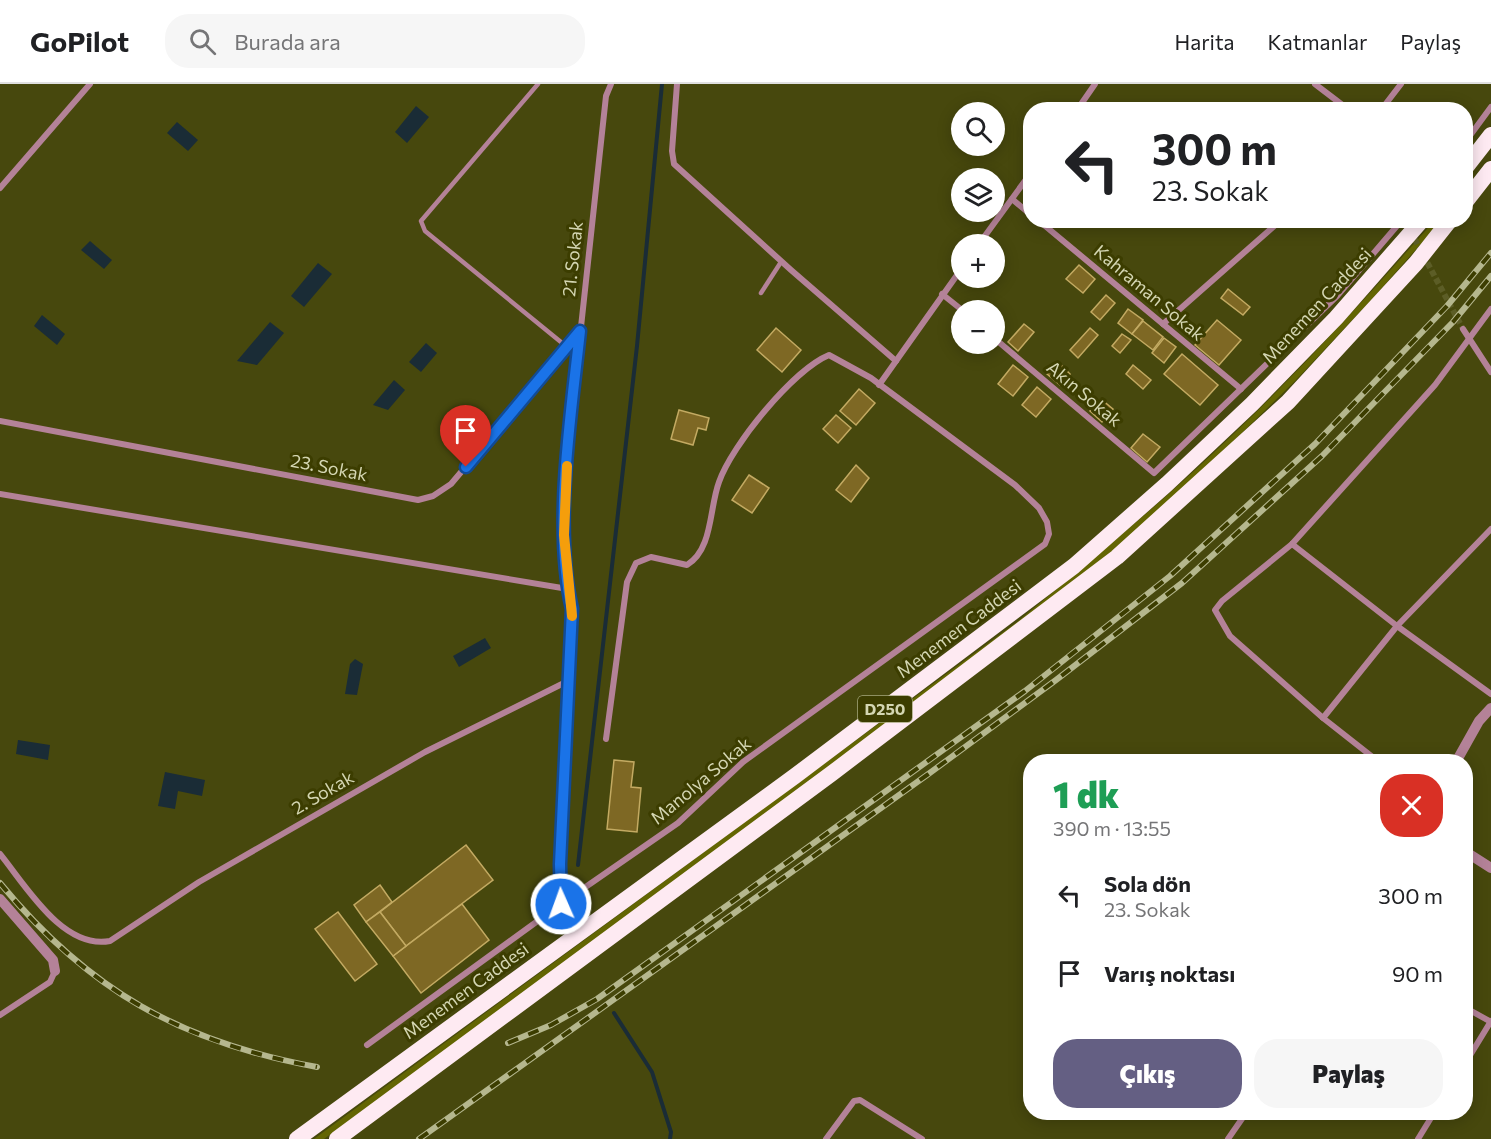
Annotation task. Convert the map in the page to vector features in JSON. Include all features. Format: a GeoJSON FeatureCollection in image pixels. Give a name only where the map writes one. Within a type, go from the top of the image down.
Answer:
{"type":"FeatureCollection","features":[{"type":"Feature","properties":{"kind":"highway"},"geometry":{"type":"LineString","coordinates":[[1473,158],[1491,135]]}},
{"type":"Feature","properties":{"kind":"highway"},"geometry":{"type":"LineString","coordinates":[[1473,192],[1491,169]]}},
{"type":"Feature","properties":{"kind":"highway","name":"Menemen Caddesi"},"geometry":{"type":"LineString","coordinates":[[297,1139],[805,769],[1074,566],[1167,484],[1252,404],[1336,318],[1403,228]]}},
{"type":"Feature","properties":{"kind":"highway","name":"Menemen Caddesi"},"geometry":{"type":"LineString","coordinates":[[337,1139],[831,774],[1117,557],[1288,402],[1416,263],[1444,228]]}},
{"type":"Feature","properties":{"kind":"street"},"geometry":{"type":"LineString","coordinates":[[0,188],[90,84]]}},
{"type":"Feature","properties":{"kind":"street","name":"21. Sokak"},"geometry":{"type":"LineString","coordinates":[[561,904],[560,864],[572,609],[568,589],[564,535],[568,441],[606,96],[611,84]]}},
{"type":"Feature","properties":{"kind":"street"},"geometry":{"type":"LineString","coordinates":[[677,84],[672,151],[674,164],[896,361]]}},
{"type":"Feature","properties":{"kind":"street"},"geometry":{"type":"LineString","coordinates":[[1083,102],[1095,84]]}},
{"type":"Feature","properties":{"kind":"street"},"geometry":{"type":"LineString","coordinates":[[1315,84],[1339,102]]}},
{"type":"Feature","properties":{"kind":"street"},"geometry":{"type":"LineString","coordinates":[[1387,102],[1401,84]]}},
{"type":"Feature","properties":{"kind":"street"},"geometry":{"type":"LineString","coordinates":[[1473,131],[1491,107]]}},
{"type":"Feature","properties":{"kind":"street"},"geometry":{"type":"LineString","coordinates":[[986,234],[1023,184]]}},
{"type":"Feature","properties":{"kind":"street"},"geometry":{"type":"LineString","coordinates":[[1012,199],[1023,208]]}},
{"type":"Feature","properties":{"kind":"street","name":"Kahraman Sokak"},"geometry":{"type":"LineString","coordinates":[[1048,228],[1240,389]]}},
{"type":"Feature","properties":{"kind":"street"},"geometry":{"type":"LineString","coordinates":[[1163,324],[1272,228]]}},
{"type":"Feature","properties":{"kind":"street"},"geometry":{"type":"LineString","coordinates":[[1240,389],[1337,296],[1401,228]]}},
{"type":"Feature","properties":{"kind":"street"},"geometry":{"type":"LineString","coordinates":[[606,739],[627,582],[636,563],[651,557],[687,565],[696,559],[703,547],[719,481],[741,441],[797,376],[818,360],[829,355],[879,385],[951,282]]}},
{"type":"Feature","properties":{"kind":"street"},"geometry":{"type":"LineString","coordinates":[[942,294],[951,301]]}},
{"type":"Feature","properties":{"kind":"street"},"geometry":{"type":"LineString","coordinates":[[1369,754],[1323,718],[1230,636],[1215,610],[1222,601],[1292,544],[1435,385],[1491,309]]}},
{"type":"Feature","properties":{"kind":"street"},"geometry":{"type":"LineString","coordinates":[[1463,329],[1491,372]]}},
{"type":"Feature","properties":{"kind":"street","name":"23. Sokak"},"geometry":{"type":"LineString","coordinates":[[0,421],[418,500],[433,496],[451,484],[580,331]]}},
{"type":"Feature","properties":{"kind":"street","name":"Akın Sokak"},"geometry":{"type":"LineString","coordinates":[[1005,347],[1154,473],[1240,389]]}},
{"type":"Feature","properties":{"kind":"street","name":"Manolya Sokak"},"geometry":{"type":"LineString","coordinates":[[367,1045],[561,904],[678,823],[743,762],[1045,544],[1049,534],[1047,522],[1039,508],[1015,485],[879,385]]}},
{"type":"Feature","properties":{"kind":"street"},"geometry":{"type":"LineString","coordinates":[[0,494],[568,589]]}},
{"type":"Feature","properties":{"kind":"street"},"geometry":{"type":"LineString","coordinates":[[1323,718],[1397,626],[1491,529]]}},
{"type":"Feature","properties":{"kind":"street"},"geometry":{"type":"LineString","coordinates":[[1292,544],[1397,626],[1491,694]]}},
{"type":"Feature","properties":{"kind":"street","name":"2. Sokak"},"geometry":{"type":"LineString","coordinates":[[0,854],[66,931],[78,938],[98,944],[110,941],[199,882],[425,752],[570,680]]}},
{"type":"Feature","properties":{"kind":"street"},"geometry":{"type":"LineString","coordinates":[[1460,754],[1479,721],[1491,708]]}},
{"type":"Feature","properties":{"kind":"street"},"geometry":{"type":"LineString","coordinates":[[1473,856],[1491,868]]}},
{"type":"Feature","properties":{"kind":"street"},"geometry":{"type":"LineString","coordinates":[[0,899],[53,960],[55,971],[50,982],[0,1015]]}},
{"type":"Feature","properties":{"kind":"street"},"geometry":{"type":"LineString","coordinates":[[1473,1012],[1491,1022],[1473,1051]]}},
{"type":"Feature","properties":{"kind":"street"},"geometry":{"type":"LineString","coordinates":[[826,1139],[854,1101],[860,1100],[922,1139]]}},
{"type":"Feature","properties":{"kind":"street"},"geometry":{"type":"LineString","coordinates":[[1228,1139],[1241,1120]]}},
{"type":"Feature","properties":{"kind":"street"},"geometry":{"type":"LineString","coordinates":[[1418,1139],[1430,1120]]}},
{"type":"Feature","properties":{"kind":"lane"},"geometry":{"type":"LineString","coordinates":[[538,84],[422,221],[425,231],[567,347]]}},
{"type":"Feature","properties":{"kind":"lane"},"geometry":{"type":"LineString","coordinates":[[761,293],[782,262]]}},
{"type":"Feature","properties":{"kind":"shaded area"},"geometry":{"type":"Polygon","coordinates":[[[1428,228],[1435,228],[1295,381],[1211,463],[1110,554],[815,779],[324,1139],[314,1139],[1017,622],[1138,521],[1238,430],[1380,282],[1428,228]]]}},
{"type":"Feature","properties":{"kind":"water"},"geometry":{"type":"Polygon","coordinates":[[[416,106],[429,117],[407,143],[395,132],[416,106]]]}},
{"type":"Feature","properties":{"kind":"water"},"geometry":{"type":"Polygon","coordinates":[[[177,122],[198,140],[188,151],[167,133],[177,122]]]}},
{"type":"Feature","properties":{"kind":"water"},"geometry":{"type":"Polygon","coordinates":[[[90,241],[112,260],[104,269],[81,250],[90,241]]]}},
{"type":"Feature","properties":{"kind":"water"},"geometry":{"type":"Polygon","coordinates":[[[318,263],[332,274],[304,307],[291,296],[318,263]]]}},
{"type":"Feature","properties":{"kind":"water"},"geometry":{"type":"Polygon","coordinates":[[[42,315],[65,334],[57,345],[34,326],[42,315]]]}},
{"type":"Feature","properties":{"kind":"water"},"geometry":{"type":"Polygon","coordinates":[[[270,322],[284,333],[257,365],[237,361],[270,322]]]}},
{"type":"Feature","properties":{"kind":"water"},"geometry":{"type":"Polygon","coordinates":[[[426,343],[437,353],[421,372],[409,362],[426,343]]]}},
{"type":"Feature","properties":{"kind":"water"},"geometry":{"type":"Polygon","coordinates":[[[394,380],[405,390],[388,410],[373,405],[394,380]]]}},
{"type":"Feature","properties":{"kind":"water"},"geometry":{"type":"Polygon","coordinates":[[[485,638],[491,648],[459,667],[453,656],[485,638]]]}},
{"type":"Feature","properties":{"kind":"water"},"geometry":{"type":"Polygon","coordinates":[[[355,659],[363,664],[357,695],[345,694],[350,664],[355,659]]]}},
{"type":"Feature","properties":{"kind":"water"},"geometry":{"type":"Polygon","coordinates":[[[18,740],[50,745],[48,760],[16,754],[18,740]]]}},
{"type":"Feature","properties":{"kind":"water"},"geometry":{"type":"Polygon","coordinates":[[[165,772],[205,780],[202,796],[178,791],[175,809],[158,806],[165,772]]]}},
{"type":"Feature","properties":{"kind":"building"},"geometry":{"type":"Polygon","coordinates":[[[1079,265],[1095,279],[1083,293],[1066,279],[1079,265]]]}},
{"type":"Feature","properties":{"kind":"building"},"geometry":{"type":"Polygon","coordinates":[[[1228,289],[1250,307],[1243,315],[1221,298],[1228,289]]]}},
{"type":"Feature","properties":{"kind":"building"},"geometry":{"type":"Polygon","coordinates":[[[1106,295],[1115,303],[1100,320],[1091,312],[1106,295]]]}},
{"type":"Feature","properties":{"kind":"building"},"geometry":{"type":"Polygon","coordinates":[[[1128,309],[1143,320],[1132,334],[1118,323],[1128,309]]]}},
{"type":"Feature","properties":{"kind":"building"},"geometry":{"type":"Polygon","coordinates":[[[1217,320],[1241,340],[1219,365],[1195,345],[1217,320]]]}},
{"type":"Feature","properties":{"kind":"building"},"geometry":{"type":"Polygon","coordinates":[[[1143,321],[1163,337],[1153,350],[1132,334],[1143,321]]]}},
{"type":"Feature","properties":{"kind":"building"},"geometry":{"type":"Polygon","coordinates":[[[1024,324],[1034,332],[1018,351],[1008,342],[1024,324]]]}},
{"type":"Feature","properties":{"kind":"building"},"geometry":{"type":"Polygon","coordinates":[[[776,328],[801,350],[782,372],[757,350],[776,328]]]}},
{"type":"Feature","properties":{"kind":"building"},"geometry":{"type":"Polygon","coordinates":[[[1090,328],[1098,335],[1078,358],[1070,350],[1090,328]]]}},
{"type":"Feature","properties":{"kind":"building"},"geometry":{"type":"Polygon","coordinates":[[[1122,334],[1131,340],[1120,353],[1112,346],[1122,334]]]}},
{"type":"Feature","properties":{"kind":"building"},"geometry":{"type":"Polygon","coordinates":[[[1164,338],[1176,347],[1164,363],[1152,353],[1164,338]]]}},
{"type":"Feature","properties":{"kind":"building"},"geometry":{"type":"Polygon","coordinates":[[[1182,354],[1218,385],[1200,405],[1164,374],[1182,354]]]}},
{"type":"Feature","properties":{"kind":"building"},"geometry":{"type":"Polygon","coordinates":[[[1058,362],[1070,374],[1060,385],[1047,374],[1058,362]]]}},
{"type":"Feature","properties":{"kind":"building"},"geometry":{"type":"Polygon","coordinates":[[[1013,365],[1028,377],[1013,396],[998,384],[1013,365]]]}},
{"type":"Feature","properties":{"kind":"building"},"geometry":{"type":"Polygon","coordinates":[[[1133,365],[1151,380],[1143,389],[1126,374],[1133,365]]]}},
{"type":"Feature","properties":{"kind":"building"},"geometry":{"type":"Polygon","coordinates":[[[1037,387],[1051,399],[1036,417],[1022,405],[1037,387]]]}},
{"type":"Feature","properties":{"kind":"building"},"geometry":{"type":"Polygon","coordinates":[[[859,389],[875,403],[856,425],[840,411],[859,389]]]}},
{"type":"Feature","properties":{"kind":"building"},"geometry":{"type":"Polygon","coordinates":[[[1101,399],[1113,409],[1102,422],[1090,411],[1101,399]]]}},
{"type":"Feature","properties":{"kind":"building"},"geometry":{"type":"Polygon","coordinates":[[[679,410],[709,418],[706,430],[698,428],[693,445],[671,439],[679,410]]]}},
{"type":"Feature","properties":{"kind":"building"},"geometry":{"type":"Polygon","coordinates":[[[836,415],[851,428],[838,443],[823,429],[836,415]]]}},
{"type":"Feature","properties":{"kind":"building"},"geometry":{"type":"Polygon","coordinates":[[[1143,434],[1160,447],[1147,462],[1131,448],[1143,434]]]}},
{"type":"Feature","properties":{"kind":"building"},"geometry":{"type":"Polygon","coordinates":[[[856,465],[869,478],[851,502],[836,490],[856,465]]]}},
{"type":"Feature","properties":{"kind":"building"},"geometry":{"type":"Polygon","coordinates":[[[749,475],[769,488],[752,513],[732,500],[749,475]]]}},
{"type":"Feature","properties":{"kind":"building"},"geometry":{"type":"Polygon","coordinates":[[[614,760],[634,762],[631,787],[641,788],[637,832],[607,829],[614,760]]]}},
{"type":"Feature","properties":{"kind":"building"},"geometry":{"type":"Polygon","coordinates":[[[466,845],[493,880],[406,946],[380,912],[466,845]]]}},
{"type":"Feature","properties":{"kind":"building"},"geometry":{"type":"Polygon","coordinates":[[[380,885],[392,902],[366,922],[354,905],[380,885]]]}},
{"type":"Feature","properties":{"kind":"building"},"geometry":{"type":"Polygon","coordinates":[[[462,904],[489,940],[421,993],[393,956],[462,904]]]}},
{"type":"Feature","properties":{"kind":"building"},"geometry":{"type":"Polygon","coordinates":[[[338,912],[377,964],[355,981],[315,929],[338,912]]]}},
{"type":"Feature","properties":{"kind":"building"},"geometry":{"type":"Polygon","coordinates":[[[380,912],[406,946],[393,956],[366,922],[380,912]]]}},
{"type":"Feature","properties":{"kind":"waterway"},"geometry":{"type":"LineString","coordinates":[[578,865],[637,346],[662,84]]}},
{"type":"Feature","properties":{"kind":"waterway"},"geometry":{"type":"LineString","coordinates":[[614,1013],[652,1072],[671,1132],[670,1139]]}},
{"type":"Feature","properties":{"kind":"tunnel"},"geometry":{"type":"LineString","coordinates":[[1409,228],[1463,329]]}},
{"type":"Feature","properties":{"kind":"railway"},"geometry":{"type":"LineString","coordinates":[[508,1043],[551,1025],[597,999],[1025,691],[1170,576],[1315,444],[1447,306],[1491,253]]}},
{"type":"Feature","properties":{"kind":"railway"},"geometry":{"type":"LineString","coordinates":[[419,1139],[927,775],[1182,583],[1322,456],[1453,322],[1491,276]]}},
{"type":"Feature","properties":{"kind":"railway"},"geometry":{"type":"LineString","coordinates":[[0,883],[68,954],[104,982],[141,1006],[180,1026],[223,1043],[317,1067]]}},
{"type":"Feature","properties":{"kind":"slow traffic"},"geometry":{"type":"LineString","coordinates":[[567,466],[564,535],[572,616]]}},
{"type":"Feature","properties":{"kind":"route"},"geometry":{"type":"LineString","coordinates":[[466,467],[580,331],[568,441],[564,535],[568,589],[572,609],[560,864],[561,904]]}}]}
